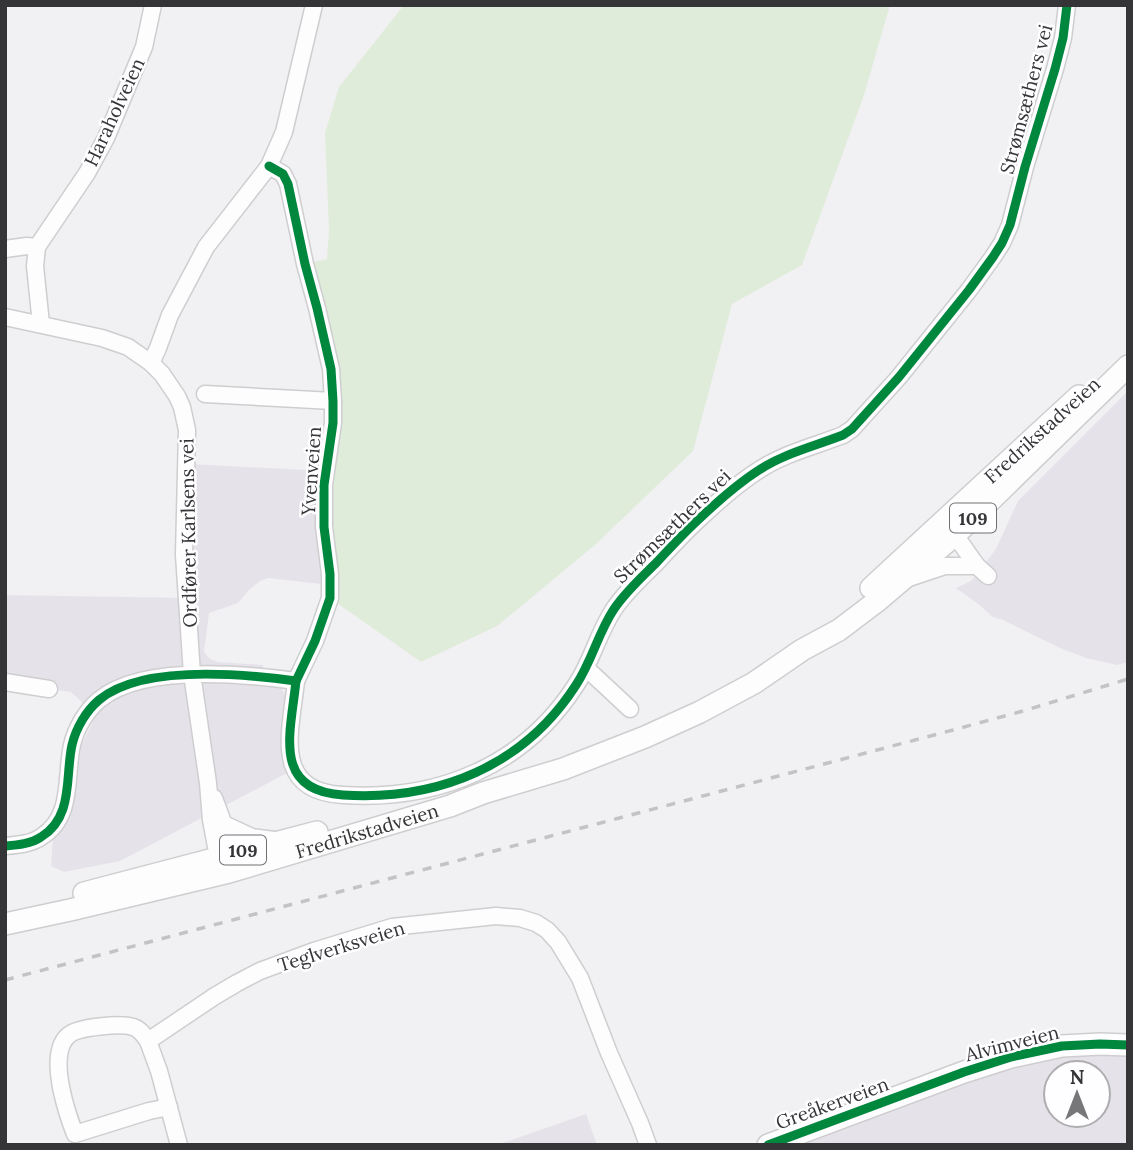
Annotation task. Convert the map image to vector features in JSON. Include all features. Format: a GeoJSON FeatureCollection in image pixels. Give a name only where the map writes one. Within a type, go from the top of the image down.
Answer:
{"type":"FeatureCollection","features":[{"type":"Feature","properties":{"kind":"main road","name":"Fredrikstadveien"},"geometry":{"type":"LineString","coordinates":[[802,650],[838,630],[900,581],[1036,434],[1128,352]]}},
{"type":"Feature","properties":{"kind":"main road","name":"Fredrikstadveien"},"geometry":{"type":"LineString","coordinates":[[5,913],[450,806],[563,769],[700,712],[754,683],[802,650],[950,528],[1128,366]]}},
{"type":"Feature","properties":{"kind":"main road","name":"Fredrikstadveien"},"geometry":{"type":"LineString","coordinates":[[5,924],[70,911],[280,841],[483,793]]}},
{"type":"Feature","properties":{"kind":"main road","name":"Alvimveien"},"geometry":{"type":"LineString","coordinates":[[908,1093],[982,1067],[1049,1048],[1128,1045]]}},
{"type":"Feature","properties":{"kind":"main road","name":"Greåkerveien"},"geometry":{"type":"LineString","coordinates":[[768,1145],[908,1093]]}},
{"type":"Feature","properties":{"kind":"street","name":"Haraholveien"},"geometry":{"type":"LineString","coordinates":[[37,247],[87,173],[106,138],[144,47],[153,5]]}},
{"type":"Feature","properties":{"kind":"street"},"geometry":{"type":"LineString","coordinates":[[151,363],[170,315],[206,247],[269,166],[284,132],[314,5]]}},
{"type":"Feature","properties":{"kind":"street","name":"Strømsæthers vei"},"geometry":{"type":"LineString","coordinates":[[296,681],[290,757],[296,774],[304,784],[316,790],[335,795],[385,796],[410,793],[460,779],[525,743],[562,706],[586,668],[598,638],[625,593],[698,520],[760,469],[852,429],[900,377],[993,257],[1010,225],[1055,69],[1063,38],[1067,5]]}},
{"type":"Feature","properties":{"kind":"street","name":"Yvenveien"},"geometry":{"type":"LineString","coordinates":[[269,166],[283,174],[288,184],[304,264],[331,369],[333,401],[324,485],[324,527],[330,598],[315,641],[296,681]]}},
{"type":"Feature","properties":{"kind":"street"},"geometry":{"type":"LineString","coordinates":[[5,249],[37,247],[35,267],[41,324]]}},
{"type":"Feature","properties":{"kind":"street","name":"Ordfører Karlsens vei"},"geometry":{"type":"LineString","coordinates":[[5,317],[115,341],[151,363],[177,396],[186,419],[187,430],[184,555],[192,674],[211,821],[226,861]]}},
{"type":"Feature","properties":{"kind":"street","name":"Yvenveien"},"geometry":{"type":"LineString","coordinates":[[205,394],[333,401]]}},
{"type":"Feature","properties":{"kind":"street"},"geometry":{"type":"LineString","coordinates":[[900,581],[945,566],[982,571],[950,528]]}},
{"type":"Feature","properties":{"kind":"street"},"geometry":{"type":"LineString","coordinates":[[586,668],[630,709]]}},
{"type":"Feature","properties":{"kind":"street"},"geometry":{"type":"LineString","coordinates":[[5,846],[42,837],[57,820],[66,798],[76,733],[98,701],[108,694],[147,680],[192,674],[262,676],[296,681]]}},
{"type":"Feature","properties":{"kind":"street"},"geometry":{"type":"LineString","coordinates":[[5,682],[49,689]]}},
{"type":"Feature","properties":{"kind":"street","name":"Ordfører Karlsens vei"},"geometry":{"type":"LineString","coordinates":[[208,782],[224,824],[226,861]]}},
{"type":"Feature","properties":{"kind":"street"},"geometry":{"type":"LineString","coordinates":[[224,824],[252,838],[280,841]]}},
{"type":"Feature","properties":{"kind":"street","name":"Teglverksveien"},"geometry":{"type":"LineString","coordinates":[[148,1041],[237,983],[271,967],[362,935],[404,925],[496,916],[520,918],[547,930],[558,942],[580,978],[648,1145]]}},
{"type":"Feature","properties":{"kind":"street"},"geometry":{"type":"LineString","coordinates":[[169,1107],[75,1134],[60,1081],[62,1045],[68,1035],[120,1025],[140,1031],[148,1041],[159,1071],[169,1107],[178,1145]]}},
{"type":"Feature","properties":{"kind":"shaded area"},"geometry":{"type":"Polygon","coordinates":[[[1128,391],[1128,662],[1117,665],[1086,658],[1060,648],[993,617],[956,588],[971,581],[996,549],[1018,501],[1128,391]]]}},
{"type":"Feature","properties":{"kind":"shaded area"},"geometry":{"type":"Polygon","coordinates":[[[187,464],[326,471],[330,585],[268,578],[249,590],[238,603],[209,613],[204,652],[210,659],[263,665],[262,684],[280,686],[289,700],[284,747],[287,773],[120,861],[64,872],[51,866],[53,837],[65,823],[74,802],[81,746],[96,715],[71,692],[5,682],[5,595],[187,598],[187,464]]]}},
{"type":"Feature","properties":{"kind":"shaded area"},"geometry":{"type":"Polygon","coordinates":[[[1128,1035],[1128,1145],[767,1145],[991,1064],[1128,1035]]]}},
{"type":"Feature","properties":{"kind":"shaded area"},"geometry":{"type":"Polygon","coordinates":[[[586,1114],[597,1145],[497,1145],[586,1114]]]}},
{"type":"Feature","properties":{"kind":"green space"},"geometry":{"type":"Polygon","coordinates":[[[404,5],[890,5],[864,95],[802,265],[732,304],[693,451],[596,544],[497,626],[421,662],[330,598],[333,423],[305,264],[327,259],[329,231],[325,133],[339,87],[404,5]]]}},
{"type":"Feature","properties":{"kind":"railway"},"geometry":{"type":"LineString","coordinates":[[5,980],[953,730],[1128,679]]}},
{"type":"Feature","properties":{"kind":"cycle path"},"geometry":{"type":"LineString","coordinates":[[296,681],[291,719],[291,755],[295,770],[305,783],[320,791],[343,795],[378,795],[412,792],[445,784],[476,773],[531,737],[555,713],[576,685],[608,618],[619,602],[682,535],[727,493],[759,470],[852,429],[899,377],[969,290],[1002,243],[1010,225],[1055,69],[1063,38],[1067,5]]}},
{"type":"Feature","properties":{"kind":"cycle path"},"geometry":{"type":"LineString","coordinates":[[5,846],[24,844],[37,839],[52,829],[59,819],[66,795],[74,739],[86,715],[99,700],[118,689],[167,676],[222,674],[296,681],[315,641],[330,598],[324,527],[324,485],[333,423],[331,369],[288,184],[283,174],[269,166]]}},
{"type":"Feature","properties":{"kind":"cycle path"},"geometry":{"type":"LineString","coordinates":[[768,1145],[1011,1057],[1062,1046],[1128,1045]]}}]}
